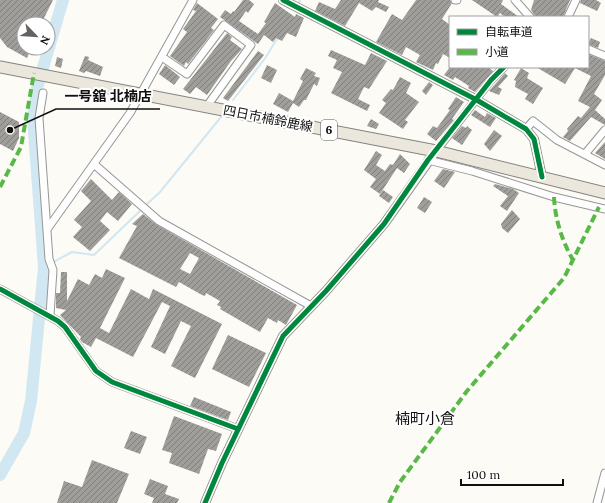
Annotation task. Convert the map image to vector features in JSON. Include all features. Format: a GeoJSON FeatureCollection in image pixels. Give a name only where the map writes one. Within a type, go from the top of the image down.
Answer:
{"type":"FeatureCollection","features":[{"type":"Feature","properties":{"kind":"main road","name":"四日市楠鈴鹿線"},"geometry":{"type":"LineString","coordinates":[[0,67],[436,151],[605,193]]}},
{"type":"Feature","properties":{"kind":"street"},"geometry":{"type":"LineString","coordinates":[[48,228],[130,113],[193,0]]}},
{"type":"Feature","properties":{"kind":"street"},"geometry":{"type":"LineString","coordinates":[[283,0],[475,100],[526,129],[534,139],[542,177]]}},
{"type":"Feature","properties":{"kind":"street"},"geometry":{"type":"LineString","coordinates":[[515,0],[529,16]]}},
{"type":"Feature","properties":{"kind":"street"},"geometry":{"type":"LineString","coordinates":[[568,16],[576,0]]}},
{"type":"Feature","properties":{"kind":"street"},"geometry":{"type":"LineString","coordinates":[[162,57],[187,74],[224,26],[251,45],[207,106]]}},
{"type":"Feature","properties":{"kind":"street"},"geometry":{"type":"LineString","coordinates":[[589,49],[605,56]]}},
{"type":"Feature","properties":{"kind":"street"},"geometry":{"type":"LineString","coordinates":[[205,503],[238,429],[283,336],[384,224],[428,160],[491,80],[503,68]]}},
{"type":"Feature","properties":{"kind":"street"},"geometry":{"type":"LineString","coordinates":[[43,93],[39,118],[50,263],[53,270],[48,314]]}},
{"type":"Feature","properties":{"kind":"street"},"geometry":{"type":"LineString","coordinates":[[526,129],[533,121],[550,135],[605,165]]}},
{"type":"Feature","properties":{"kind":"street"},"geometry":{"type":"LineString","coordinates":[[585,154],[605,130]]}},
{"type":"Feature","properties":{"kind":"street"},"geometry":{"type":"LineString","coordinates":[[428,160],[472,171],[554,197],[605,209]]}},
{"type":"Feature","properties":{"kind":"street"},"geometry":{"type":"LineString","coordinates":[[95,164],[144,206],[159,221],[311,306]]}},
{"type":"Feature","properties":{"kind":"street"},"geometry":{"type":"LineString","coordinates":[[0,289],[48,314],[65,327],[96,371],[112,382],[238,429]]}},
{"type":"Feature","properties":{"kind":"street"},"geometry":{"type":"LineString","coordinates":[[597,503],[605,473]]}},
{"type":"Feature","properties":{"kind":"building"},"geometry":{"type":"Polygon","coordinates":[[[0,0],[53,0],[45,16],[16,16],[16,52],[7,47],[0,38],[0,0]]]}},
{"type":"Feature","properties":{"kind":"building"},"geometry":{"type":"Polygon","coordinates":[[[243,0],[249,0],[254,4],[248,13],[246,11],[239,21],[258,34],[266,23],[264,22],[275,3],[295,17],[296,14],[304,18],[296,37],[287,33],[282,41],[276,38],[273,42],[264,35],[258,44],[220,17],[225,10],[231,14],[233,11],[234,12],[243,0]]]}},
{"type":"Feature","properties":{"kind":"building"},"geometry":{"type":"Polygon","coordinates":[[[341,0],[379,0],[378,2],[389,7],[386,12],[376,7],[372,11],[359,3],[345,26],[315,11],[319,2],[335,9],[341,0]]]}},
{"type":"Feature","properties":{"kind":"building"},"geometry":{"type":"Polygon","coordinates":[[[416,0],[450,0],[452,3],[442,19],[449,24],[449,57],[443,54],[433,70],[416,62],[420,55],[406,47],[402,55],[376,42],[392,14],[402,20],[416,0]]]}},
{"type":"Feature","properties":{"kind":"building"},"geometry":{"type":"Polygon","coordinates":[[[472,0],[503,0],[501,4],[518,16],[504,16],[500,13],[498,16],[472,0]]]}},
{"type":"Feature","properties":{"kind":"building"},"geometry":{"type":"Polygon","coordinates":[[[534,0],[570,0],[563,16],[535,16],[531,10],[534,0]]]}},
{"type":"Feature","properties":{"kind":"building"},"geometry":{"type":"Polygon","coordinates":[[[581,0],[596,0],[601,3],[597,11],[580,3],[581,0]]]}},
{"type":"Feature","properties":{"kind":"building"},"geometry":{"type":"Polygon","coordinates":[[[197,3],[218,19],[211,28],[214,30],[188,64],[186,62],[184,66],[170,56],[187,32],[183,29],[196,11],[193,10],[197,3]]]}},
{"type":"Feature","properties":{"kind":"building"},"geometry":{"type":"Polygon","coordinates":[[[227,33],[232,37],[230,40],[242,49],[231,61],[207,95],[196,87],[190,94],[183,89],[227,33]]]}},
{"type":"Feature","properties":{"kind":"building"},"geometry":{"type":"Polygon","coordinates":[[[591,38],[600,42],[598,48],[589,44],[591,38]]]}},
{"type":"Feature","properties":{"kind":"building"},"geometry":{"type":"Polygon","coordinates":[[[331,50],[365,65],[371,53],[387,61],[369,89],[364,87],[358,99],[370,105],[367,111],[331,93],[342,72],[333,68],[337,60],[328,56],[331,50]]]}},
{"type":"Feature","properties":{"kind":"building"},"geometry":{"type":"Polygon","coordinates":[[[258,51],[264,55],[228,101],[223,98],[258,51]]]}},
{"type":"Feature","properties":{"kind":"building"},"geometry":{"type":"Polygon","coordinates":[[[589,54],[605,61],[605,75],[594,94],[602,100],[595,110],[605,119],[605,125],[591,117],[570,141],[563,137],[568,131],[567,129],[578,116],[581,118],[590,107],[578,101],[591,76],[575,68],[589,68],[589,54]]]}},
{"type":"Feature","properties":{"kind":"building"},"geometry":{"type":"Polygon","coordinates":[[[85,56],[89,57],[88,60],[103,67],[100,76],[86,71],[84,73],[79,71],[85,56]]]}},
{"type":"Feature","properties":{"kind":"building"},"geometry":{"type":"Polygon","coordinates":[[[57,57],[63,59],[61,68],[55,66],[57,57]]]}},
{"type":"Feature","properties":{"kind":"building"},"geometry":{"type":"Polygon","coordinates":[[[165,65],[180,77],[174,85],[159,74],[165,65]]]}},
{"type":"Feature","properties":{"kind":"building"},"geometry":{"type":"Polygon","coordinates":[[[267,65],[277,70],[271,83],[261,78],[267,65]]]}},
{"type":"Feature","properties":{"kind":"building"},"geometry":{"type":"Polygon","coordinates":[[[306,68],[316,73],[314,76],[320,78],[317,86],[314,84],[306,100],[304,100],[299,107],[293,103],[288,112],[273,104],[279,93],[293,101],[303,81],[300,79],[306,68]]]}},
{"type":"Feature","properties":{"kind":"building"},"geometry":{"type":"Polygon","coordinates":[[[449,68],[489,68],[493,71],[475,92],[455,77],[453,80],[444,75],[449,68]]]}},
{"type":"Feature","properties":{"kind":"building"},"geometry":{"type":"Polygon","coordinates":[[[521,68],[529,73],[527,78],[543,88],[533,104],[525,99],[528,94],[515,87],[516,81],[514,80],[521,68]]]}},
{"type":"Feature","properties":{"kind":"building"},"geometry":{"type":"Polygon","coordinates":[[[538,68],[575,68],[565,84],[538,68]]]}},
{"type":"Feature","properties":{"kind":"building"},"geometry":{"type":"Polygon","coordinates":[[[505,73],[508,76],[498,87],[502,89],[499,95],[489,91],[505,73]]]}},
{"type":"Feature","properties":{"kind":"building"},"geometry":{"type":"Polygon","coordinates":[[[400,77],[411,83],[406,93],[419,102],[405,120],[408,122],[403,129],[379,113],[386,103],[382,100],[391,89],[393,90],[400,77]]]}},
{"type":"Feature","properties":{"kind":"building"},"geometry":{"type":"Polygon","coordinates":[[[429,82],[433,85],[426,95],[422,91],[429,82]]]}},
{"type":"Feature","properties":{"kind":"building"},"geometry":{"type":"Polygon","coordinates":[[[456,97],[464,102],[452,119],[454,120],[436,141],[427,134],[433,126],[437,128],[450,110],[448,109],[456,97]]]}},
{"type":"Feature","properties":{"kind":"building"},"geometry":{"type":"Polygon","coordinates":[[[475,110],[485,117],[487,113],[496,118],[490,127],[471,115],[475,110]]]}},
{"type":"Feature","properties":{"kind":"building"},"geometry":{"type":"Polygon","coordinates":[[[0,112],[19,122],[19,138],[13,151],[0,144],[0,112]]]}},
{"type":"Feature","properties":{"kind":"building"},"geometry":{"type":"Polygon","coordinates":[[[371,119],[379,124],[376,129],[367,126],[371,119]]]}},
{"type":"Feature","properties":{"kind":"building"},"geometry":{"type":"Polygon","coordinates":[[[462,126],[466,128],[467,126],[472,130],[462,145],[452,138],[462,126]]]}},
{"type":"Feature","properties":{"kind":"building"},"geometry":{"type":"Polygon","coordinates":[[[494,130],[502,136],[490,151],[484,144],[494,130]]]}},
{"type":"Feature","properties":{"kind":"building"},"geometry":{"type":"Polygon","coordinates":[[[605,142],[605,159],[595,153],[605,142]]]}},
{"type":"Feature","properties":{"kind":"building"},"geometry":{"type":"Polygon","coordinates":[[[376,151],[382,155],[376,165],[385,171],[390,164],[393,165],[400,154],[410,164],[404,173],[397,168],[380,194],[370,187],[376,179],[364,170],[376,151]]]}},
{"type":"Feature","properties":{"kind":"building"},"geometry":{"type":"Polygon","coordinates":[[[443,169],[455,172],[444,188],[434,181],[443,169]]]}},
{"type":"Feature","properties":{"kind":"building"},"geometry":{"type":"Polygon","coordinates":[[[91,179],[112,200],[119,192],[132,204],[118,221],[107,212],[100,221],[110,230],[90,251],[73,237],[82,227],[74,220],[91,201],[81,191],[91,179]]]}},
{"type":"Feature","properties":{"kind":"building"},"geometry":{"type":"Polygon","coordinates":[[[495,184],[513,189],[519,193],[507,211],[500,206],[508,196],[493,186],[495,184]]]}},
{"type":"Feature","properties":{"kind":"building"},"geometry":{"type":"Polygon","coordinates":[[[383,190],[393,197],[389,203],[379,196],[383,190]]]}},
{"type":"Feature","properties":{"kind":"building"},"geometry":{"type":"Polygon","coordinates":[[[424,197],[432,202],[425,213],[417,208],[424,197]]]}},
{"type":"Feature","properties":{"kind":"building"},"geometry":{"type":"Polygon","coordinates":[[[512,210],[520,219],[508,233],[502,228],[501,224],[512,210]]]}},
{"type":"Feature","properties":{"kind":"building"},"geometry":{"type":"Polygon","coordinates":[[[143,214],[157,225],[297,305],[286,325],[278,320],[277,323],[268,318],[260,332],[220,309],[221,307],[217,305],[220,301],[206,293],[205,296],[202,295],[179,282],[176,287],[119,258],[137,226],[132,224],[143,214]],[[190,253],[180,269],[190,274],[199,258],[190,253]]]}},
{"type":"Feature","properties":{"kind":"building"},"geometry":{"type":"Polygon","coordinates":[[[106,269],[125,278],[100,328],[109,333],[131,289],[149,299],[153,289],[222,324],[195,378],[171,366],[191,326],[181,321],[165,354],[151,347],[170,306],[162,302],[133,357],[96,338],[91,347],[82,342],[80,339],[81,337],[60,315],[66,310],[56,308],[56,293],[60,293],[61,272],[67,272],[67,301],[78,279],[89,285],[95,274],[102,278],[106,269]]]}},
{"type":"Feature","properties":{"kind":"building"},"geometry":{"type":"Polygon","coordinates":[[[228,335],[266,353],[249,387],[212,369],[228,335]]]}},
{"type":"Feature","properties":{"kind":"building"},"geometry":{"type":"Polygon","coordinates":[[[194,397],[231,412],[228,420],[190,406],[194,397]]]}},
{"type":"Feature","properties":{"kind":"building"},"geometry":{"type":"Polygon","coordinates":[[[174,416],[222,434],[216,451],[208,449],[199,474],[169,463],[172,453],[162,450],[174,416]]]}},
{"type":"Feature","properties":{"kind":"building"},"geometry":{"type":"Polygon","coordinates":[[[131,431],[147,437],[140,454],[124,448],[131,431]]]}},
{"type":"Feature","properties":{"kind":"building"},"geometry":{"type":"Polygon","coordinates":[[[92,460],[129,474],[117,503],[57,503],[64,481],[82,487],[92,460]]]}},
{"type":"Feature","properties":{"kind":"building"},"geometry":{"type":"Polygon","coordinates":[[[150,479],[168,486],[165,494],[179,499],[177,503],[152,503],[154,498],[144,494],[150,479]]]}},
{"type":"Feature","properties":{"kind":"waterway"},"geometry":{"type":"LineString","coordinates":[[0,475],[24,433],[31,401],[44,267],[33,119],[37,88],[63,0]]}},
{"type":"Feature","properties":{"kind":"waterway"},"geometry":{"type":"LineString","coordinates":[[233,100],[266,57],[278,37]]}},
{"type":"Feature","properties":{"kind":"waterway"},"geometry":{"type":"LineString","coordinates":[[145,206],[160,192],[221,117]]}},
{"type":"Feature","properties":{"kind":"waterway"},"geometry":{"type":"LineString","coordinates":[[44,267],[72,252],[94,255],[142,209]]}},
{"type":"Feature","properties":{"kind":"marked path"},"geometry":{"type":"LineString","coordinates":[[0,187],[21,147],[34,73]]}},
{"type":"Feature","properties":{"kind":"marked path"},"geometry":{"type":"LineString","coordinates":[[554,197],[560,230],[573,260]]}},
{"type":"Feature","properties":{"kind":"marked path"},"geometry":{"type":"LineString","coordinates":[[389,503],[400,482],[467,391],[564,278],[599,207]]}},
{"type":"Feature","properties":{"kind":"cycle path"},"geometry":{"type":"LineString","coordinates":[[283,0],[475,99],[526,129],[534,139],[542,177]]}},
{"type":"Feature","properties":{"kind":"cycle path"},"geometry":{"type":"LineString","coordinates":[[205,503],[222,463],[283,336],[326,291],[384,224],[428,160],[491,80],[503,68]]}},
{"type":"Feature","properties":{"kind":"cycle path"},"geometry":{"type":"LineString","coordinates":[[0,289],[58,321],[65,327],[96,371],[112,382],[238,429]]}},
{"type":"Feature","properties":{"kind":"place","name":"一号舘 北楠店"},"geometry":{"type":"Point","coordinates":[10,130]}},
{"type":"Feature","properties":{"kind":"district","name":"楠町小倉"},"geometry":{"type":"Point","coordinates":[425,419]}}]}
